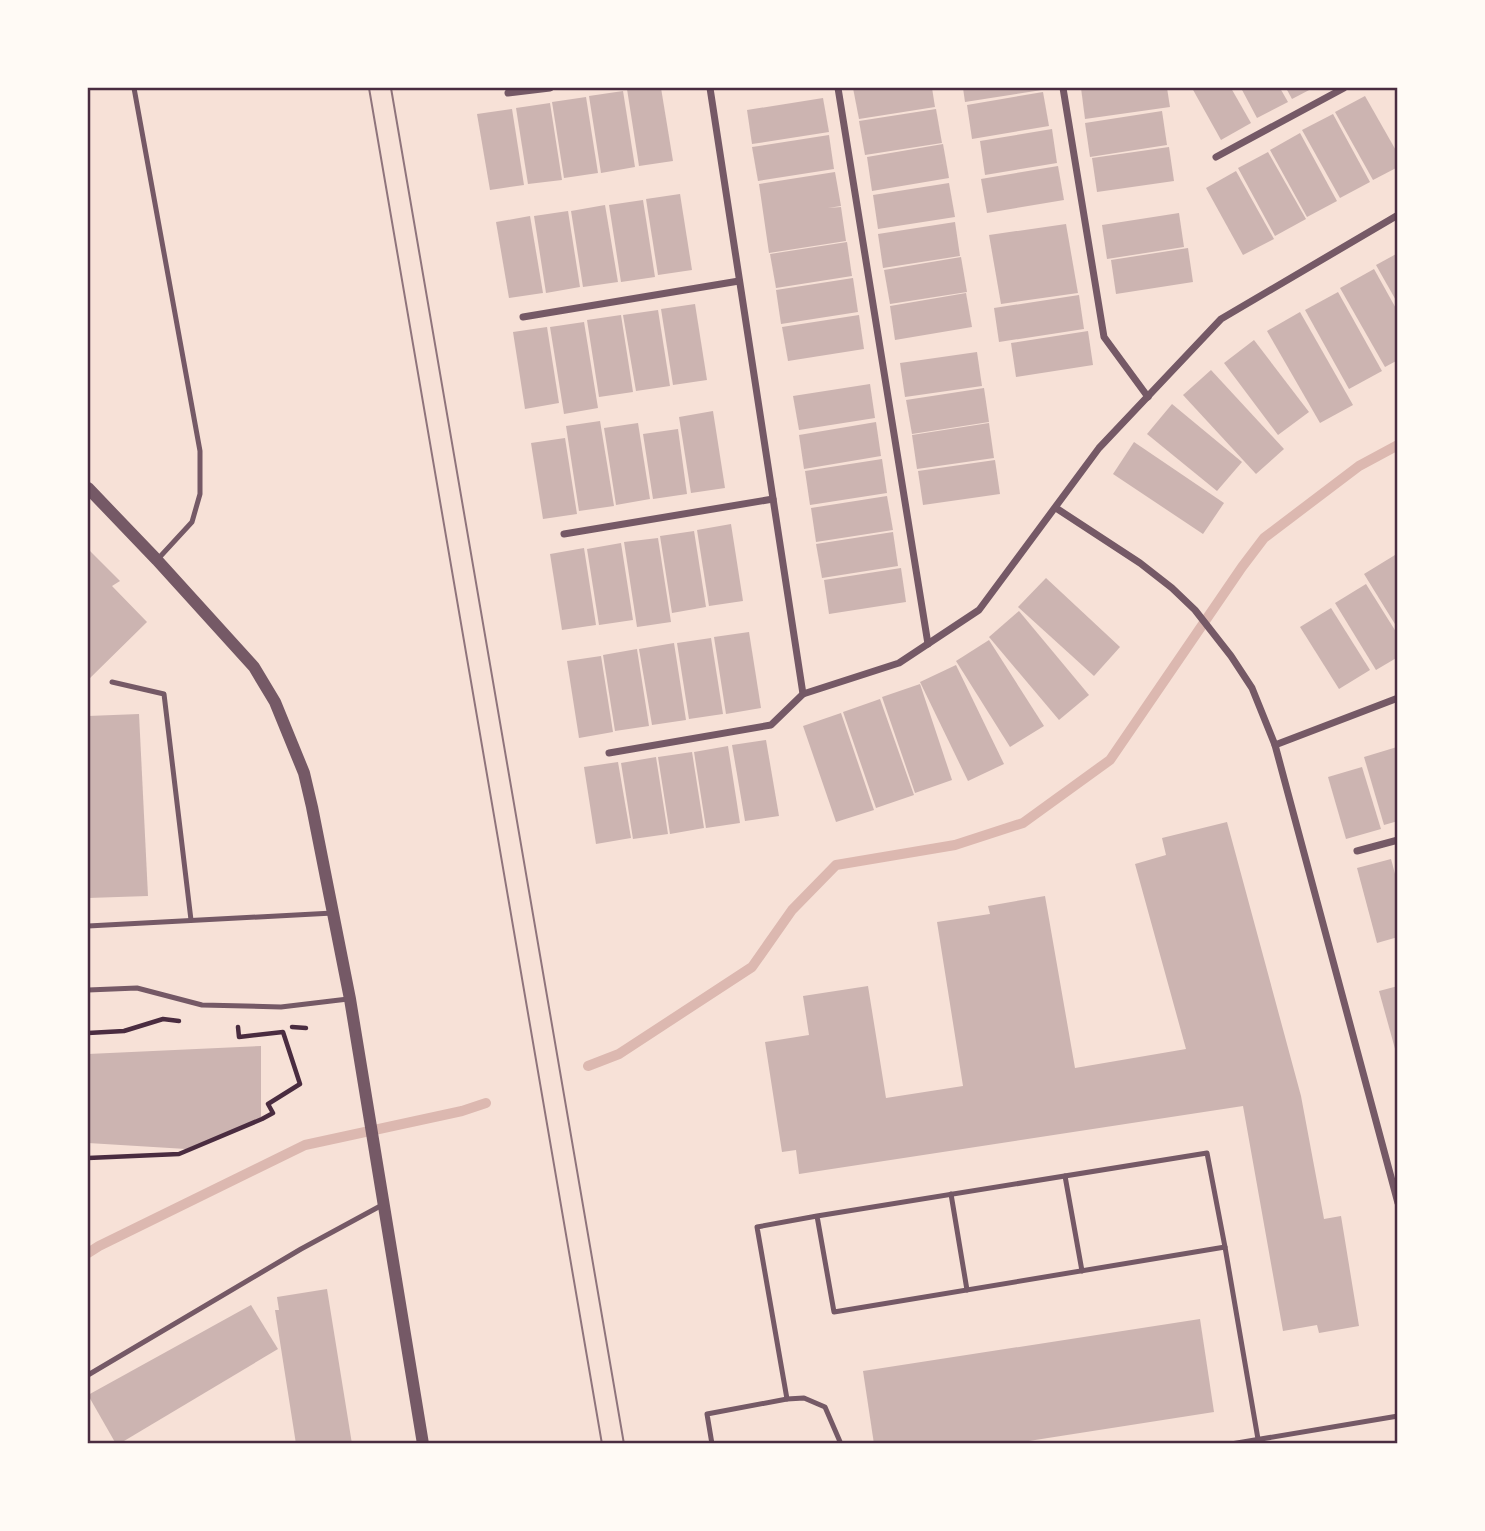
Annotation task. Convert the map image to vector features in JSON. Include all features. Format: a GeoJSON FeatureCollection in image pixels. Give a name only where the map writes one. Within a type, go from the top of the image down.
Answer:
{"type":"FeatureCollection","features":[{"type":"Feature","properties":{"kind":"street"},"geometry":{"type":"LineString","coordinates":[[508,93],[550,88]]}},
{"type":"Feature","properties":{"kind":"street"},"geometry":{"type":"LineString","coordinates":[[710,88],[803,694]]}},
{"type":"Feature","properties":{"kind":"street"},"geometry":{"type":"LineString","coordinates":[[838,88],[928,644]]}},
{"type":"Feature","properties":{"kind":"street"},"geometry":{"type":"LineString","coordinates":[[1063,88],[1104,337],[1148,397]]}},
{"type":"Feature","properties":{"kind":"street"},"geometry":{"type":"LineString","coordinates":[[1216,157],[1344,88]]}},
{"type":"Feature","properties":{"kind":"street"},"geometry":{"type":"LineString","coordinates":[[608,753],[771,724],[803,694],[900,663],[979,610],[1099,448],[1221,319],[1398,215]]}},
{"type":"Feature","properties":{"kind":"street"},"geometry":{"type":"LineString","coordinates":[[523,317],[740,281]]}},
{"type":"Feature","properties":{"kind":"street"},"geometry":{"type":"LineString","coordinates":[[88,488],[254,667],[275,702],[293,742],[312,807],[350,999],[423,1444]]}},
{"type":"Feature","properties":{"kind":"street"},"geometry":{"type":"LineString","coordinates":[[564,534],[773,499]]}},
{"type":"Feature","properties":{"kind":"street"},"geometry":{"type":"LineString","coordinates":[[1056,508],[1140,563],[1172,588],[1195,610],[1252,688],[1275,745],[1398,1203]]}},
{"type":"Feature","properties":{"kind":"street"},"geometry":{"type":"LineString","coordinates":[[1275,745],[1398,698]]}},
{"type":"Feature","properties":{"kind":"street"},"geometry":{"type":"LineString","coordinates":[[1357,851],[1398,840]]}},
{"type":"Feature","properties":{"kind":"lane"},"geometry":{"type":"LineString","coordinates":[[134,88],[200,451],[201,494],[192,522],[157,560]]}},
{"type":"Feature","properties":{"kind":"lane"},"geometry":{"type":"LineString","coordinates":[[112,682],[164,694],[191,920]]}},
{"type":"Feature","properties":{"kind":"lane"},"geometry":{"type":"LineString","coordinates":[[88,926],[333,913]]}},
{"type":"Feature","properties":{"kind":"lane"},"geometry":{"type":"LineString","coordinates":[[88,990],[137,988],[215,1005],[281,1007],[350,999]]}},
{"type":"Feature","properties":{"kind":"lane"},"geometry":{"type":"LineString","coordinates":[[787,1399],[757,1227],[1207,1153],[1258,1439]]}},
{"type":"Feature","properties":{"kind":"lane"},"geometry":{"type":"LineString","coordinates":[[1065,1176],[1082,1271]]}},
{"type":"Feature","properties":{"kind":"lane"},"geometry":{"type":"LineString","coordinates":[[951,1194],[967,1290]]}},
{"type":"Feature","properties":{"kind":"lane"},"geometry":{"type":"LineString","coordinates":[[88,1375],[301,1249],[384,1204]]}},
{"type":"Feature","properties":{"kind":"lane"},"geometry":{"type":"LineString","coordinates":[[817,1216],[834,1312],[1225,1247]]}},
{"type":"Feature","properties":{"kind":"lane"},"geometry":{"type":"LineString","coordinates":[[712,1444],[707,1414],[804,1398],[825,1407],[841,1444]]}},
{"type":"Feature","properties":{"kind":"lane"},"geometry":{"type":"LineString","coordinates":[[1231,1444],[1398,1416]]}},
{"type":"Feature","properties":{"kind":"path"},"geometry":{"type":"LineString","coordinates":[[88,1158],[179,1154],[273,1113],[268,1104],[300,1084],[283,1032],[239,1037],[238,1027]]}},
{"type":"Feature","properties":{"kind":"building"},"geometry":{"type":"Polygon","coordinates":[[[661,88],[673,161],[639,166],[627,89],[661,88]]]}},
{"type":"Feature","properties":{"kind":"building"},"geometry":{"type":"Polygon","coordinates":[[[853,88],[932,88],[935,107],[859,119],[853,88]]]}},
{"type":"Feature","properties":{"kind":"building"},"geometry":{"type":"Polygon","coordinates":[[[963,88],[1042,88],[1042,90],[965,102],[963,88]]]}},
{"type":"Feature","properties":{"kind":"building"},"geometry":{"type":"Polygon","coordinates":[[[1081,88],[1167,88],[1170,107],[1085,119],[1081,88]]]}},
{"type":"Feature","properties":{"kind":"building"},"geometry":{"type":"Polygon","coordinates":[[[1192,88],[1231,88],[1251,123],[1221,140],[1192,88]]]}},
{"type":"Feature","properties":{"kind":"building"},"geometry":{"type":"Polygon","coordinates":[[[1241,88],[1280,88],[1288,102],[1257,118],[1241,88]]]}},
{"type":"Feature","properties":{"kind":"building"},"geometry":{"type":"Polygon","coordinates":[[[1286,88],[1313,88],[1292,99],[1286,88]]]}},
{"type":"Feature","properties":{"kind":"building"},"geometry":{"type":"Polygon","coordinates":[[[623,91],[635,167],[601,173],[589,96],[623,91]]]}},
{"type":"Feature","properties":{"kind":"building"},"geometry":{"type":"Polygon","coordinates":[[[1043,92],[1049,126],[972,139],[967,105],[1043,92]]]}},
{"type":"Feature","properties":{"kind":"building"},"geometry":{"type":"Polygon","coordinates":[[[1365,96],[1398,154],[1398,167],[1373,180],[1335,112],[1365,96]]]}},
{"type":"Feature","properties":{"kind":"building"},"geometry":{"type":"Polygon","coordinates":[[[586,97],[598,173],[564,178],[552,102],[586,97]]]}},
{"type":"Feature","properties":{"kind":"building"},"geometry":{"type":"Polygon","coordinates":[[[823,98],[829,132],[752,144],[747,110],[823,98]]]}},
{"type":"Feature","properties":{"kind":"building"},"geometry":{"type":"Polygon","coordinates":[[[550,103],[562,180],[528,184],[516,108],[550,103]]]}},
{"type":"Feature","properties":{"kind":"building"},"geometry":{"type":"Polygon","coordinates":[[[512,109],[524,185],[490,190],[477,114],[512,109]]]}},
{"type":"Feature","properties":{"kind":"building"},"geometry":{"type":"Polygon","coordinates":[[[936,109],[942,143],[865,155],[859,121],[936,109]]]}},
{"type":"Feature","properties":{"kind":"building"},"geometry":{"type":"Polygon","coordinates":[[[1162,111],[1167,145],[1090,157],[1085,123],[1162,111]]]}},
{"type":"Feature","properties":{"kind":"building"},"geometry":{"type":"Polygon","coordinates":[[[1333,114],[1370,182],[1340,198],[1302,130],[1333,114]]]}},
{"type":"Feature","properties":{"kind":"building"},"geometry":{"type":"Polygon","coordinates":[[[1052,129],[1057,163],[985,175],[980,141],[1052,129]]]}},
{"type":"Feature","properties":{"kind":"building"},"geometry":{"type":"Polygon","coordinates":[[[1300,133],[1337,201],[1307,217],[1270,150],[1300,133]]]}},
{"type":"Feature","properties":{"kind":"building"},"geometry":{"type":"Polygon","coordinates":[[[829,135],[834,169],[758,181],[752,147],[829,135]]]}},
{"type":"Feature","properties":{"kind":"building"},"geometry":{"type":"Polygon","coordinates":[[[943,144],[949,178],[872,191],[867,157],[943,144]]]}},
{"type":"Feature","properties":{"kind":"building"},"geometry":{"type":"Polygon","coordinates":[[[1169,147],[1174,181],[1097,192],[1092,158],[1169,147]]]}},
{"type":"Feature","properties":{"kind":"building"},"geometry":{"type":"Polygon","coordinates":[[[1268,152],[1306,219],[1275,236],[1238,168],[1268,152]]]}},
{"type":"Feature","properties":{"kind":"building"},"geometry":{"type":"Polygon","coordinates":[[[1058,166],[1064,200],[987,213],[981,179],[1058,166]]]}},
{"type":"Feature","properties":{"kind":"building"},"geometry":{"type":"Polygon","coordinates":[[[1236,171],[1274,239],[1243,255],[1206,188],[1236,171]]]}},
{"type":"Feature","properties":{"kind":"building"},"geometry":{"type":"Polygon","coordinates":[[[835,172],[841,206],[828,208],[841,207],[846,241],[769,253],[759,184],[835,172]]]}},
{"type":"Feature","properties":{"kind":"building"},"geometry":{"type":"Polygon","coordinates":[[[949,183],[955,217],[878,229],[873,195],[949,183]]]}},
{"type":"Feature","properties":{"kind":"building"},"geometry":{"type":"Polygon","coordinates":[[[680,194],[692,270],[658,275],[646,199],[680,194]]]}},
{"type":"Feature","properties":{"kind":"building"},"geometry":{"type":"Polygon","coordinates":[[[643,200],[655,277],[621,282],[609,205],[643,200]]]}},
{"type":"Feature","properties":{"kind":"building"},"geometry":{"type":"Polygon","coordinates":[[[605,205],[618,282],[583,287],[571,211],[605,205]]]}},
{"type":"Feature","properties":{"kind":"building"},"geometry":{"type":"Polygon","coordinates":[[[568,211],[580,287],[546,293],[534,216],[568,211]]]}},
{"type":"Feature","properties":{"kind":"building"},"geometry":{"type":"Polygon","coordinates":[[[1179,213],[1184,247],[1107,259],[1102,225],[1179,213]]]}},
{"type":"Feature","properties":{"kind":"building"},"geometry":{"type":"Polygon","coordinates":[[[530,216],[543,293],[509,298],[496,222],[530,216]]]}},
{"type":"Feature","properties":{"kind":"building"},"geometry":{"type":"Polygon","coordinates":[[[955,222],[960,256],[883,268],[878,234],[955,222]]]}},
{"type":"Feature","properties":{"kind":"building"},"geometry":{"type":"Polygon","coordinates":[[[1066,224],[1078,293],[1001,304],[989,235],[1066,224]]]}},
{"type":"Feature","properties":{"kind":"building"},"geometry":{"type":"Polygon","coordinates":[[[847,242],[852,276],[776,288],[770,254],[847,242]]]}},
{"type":"Feature","properties":{"kind":"building"},"geometry":{"type":"Polygon","coordinates":[[[1188,248],[1193,282],[1116,294],[1111,260],[1188,248]]]}},
{"type":"Feature","properties":{"kind":"building"},"geometry":{"type":"Polygon","coordinates":[[[1398,253],[1398,304],[1376,265],[1398,253]]]}},
{"type":"Feature","properties":{"kind":"building"},"geometry":{"type":"Polygon","coordinates":[[[961,257],[967,292],[890,304],[884,270],[961,257]]]}},
{"type":"Feature","properties":{"kind":"building"},"geometry":{"type":"Polygon","coordinates":[[[1374,269],[1398,312],[1398,360],[1385,367],[1340,288],[1374,269]]]}},
{"type":"Feature","properties":{"kind":"building"},"geometry":{"type":"Polygon","coordinates":[[[853,278],[858,312],[781,324],[776,290],[853,278]]]}},
{"type":"Feature","properties":{"kind":"building"},"geometry":{"type":"Polygon","coordinates":[[[1338,292],[1382,371],[1349,389],[1305,310],[1338,292]]]}},
{"type":"Feature","properties":{"kind":"building"},"geometry":{"type":"Polygon","coordinates":[[[966,293],[972,327],[895,340],[890,306],[966,293]]]}},
{"type":"Feature","properties":{"kind":"building"},"geometry":{"type":"Polygon","coordinates":[[[1079,295],[1084,329],[999,342],[994,308],[1079,295]]]}},
{"type":"Feature","properties":{"kind":"building"},"geometry":{"type":"Polygon","coordinates":[[[695,304],[707,380],[673,385],[661,309],[695,304]]]}},
{"type":"Feature","properties":{"kind":"building"},"geometry":{"type":"Polygon","coordinates":[[[658,310],[670,386],[636,391],[623,315],[658,310]]]}},
{"type":"Feature","properties":{"kind":"building"},"geometry":{"type":"Polygon","coordinates":[[[1300,312],[1353,405],[1320,423],[1267,331],[1300,312]]]}},
{"type":"Feature","properties":{"kind":"building"},"geometry":{"type":"Polygon","coordinates":[[[621,315],[633,392],[599,397],[587,320],[621,315]]]}},
{"type":"Feature","properties":{"kind":"building"},"geometry":{"type":"Polygon","coordinates":[[[859,315],[864,349],[788,361],[782,327],[859,315]]]}},
{"type":"Feature","properties":{"kind":"building"},"geometry":{"type":"Polygon","coordinates":[[[584,322],[598,408],[564,414],[550,327],[584,322]]]}},
{"type":"Feature","properties":{"kind":"building"},"geometry":{"type":"Polygon","coordinates":[[[547,327],[559,403],[525,409],[513,332],[547,327]]]}},
{"type":"Feature","properties":{"kind":"building"},"geometry":{"type":"Polygon","coordinates":[[[1088,331],[1093,365],[1016,377],[1011,343],[1088,331]]]}},
{"type":"Feature","properties":{"kind":"building"},"geometry":{"type":"Polygon","coordinates":[[[1254,340],[1309,412],[1278,435],[1224,363],[1254,340]]]}},
{"type":"Feature","properties":{"kind":"building"},"geometry":{"type":"Polygon","coordinates":[[[977,352],[982,386],[905,397],[900,363],[977,352]]]}},
{"type":"Feature","properties":{"kind":"building"},"geometry":{"type":"Polygon","coordinates":[[[1211,370],[1284,449],[1256,474],[1183,395],[1211,370]]]}},
{"type":"Feature","properties":{"kind":"building"},"geometry":{"type":"Polygon","coordinates":[[[870,384],[875,418],[799,430],[793,396],[870,384]]]}},
{"type":"Feature","properties":{"kind":"building"},"geometry":{"type":"Polygon","coordinates":[[[984,388],[989,422],[912,434],[906,400],[984,388]]]}},
{"type":"Feature","properties":{"kind":"building"},"geometry":{"type":"Polygon","coordinates":[[[1172,404],[1242,462],[1217,491],[1147,434],[1172,404]]]}},
{"type":"Feature","properties":{"kind":"building"},"geometry":{"type":"Polygon","coordinates":[[[713,411],[725,488],[691,493],[679,417],[713,411]]]}},
{"type":"Feature","properties":{"kind":"building"},"geometry":{"type":"Polygon","coordinates":[[[600,421],[614,506],[579,511],[566,426],[600,421]]]}},
{"type":"Feature","properties":{"kind":"building"},"geometry":{"type":"Polygon","coordinates":[[[876,422],[881,456],[804,469],[799,435],[876,422]]]}},
{"type":"Feature","properties":{"kind":"building"},"geometry":{"type":"Polygon","coordinates":[[[638,423],[650,499],[616,505],[604,428],[638,423]]]}},
{"type":"Feature","properties":{"kind":"building"},"geometry":{"type":"Polygon","coordinates":[[[989,423],[994,458],[917,469],[912,435],[989,423]]]}},
{"type":"Feature","properties":{"kind":"building"},"geometry":{"type":"Polygon","coordinates":[[[678,429],[687,494],[653,499],[643,434],[678,429]]]}},
{"type":"Feature","properties":{"kind":"building"},"geometry":{"type":"Polygon","coordinates":[[[565,438],[577,514],[543,519],[531,443],[565,438]]]}},
{"type":"Feature","properties":{"kind":"building"},"geometry":{"type":"Polygon","coordinates":[[[1134,442],[1224,503],[1203,534],[1113,474],[1134,442]]]}},
{"type":"Feature","properties":{"kind":"building"},"geometry":{"type":"Polygon","coordinates":[[[882,459],[887,493],[810,505],[805,471],[882,459]]]}},
{"type":"Feature","properties":{"kind":"building"},"geometry":{"type":"Polygon","coordinates":[[[995,460],[1000,494],[923,505],[918,471],[995,460]]]}},
{"type":"Feature","properties":{"kind":"building"},"geometry":{"type":"Polygon","coordinates":[[[887,496],[893,530],[816,542],[811,508],[887,496]]]}},
{"type":"Feature","properties":{"kind":"building"},"geometry":{"type":"Polygon","coordinates":[[[731,524],[743,601],[709,606],[697,530],[731,524]]]}},
{"type":"Feature","properties":{"kind":"building"},"geometry":{"type":"Polygon","coordinates":[[[694,531],[706,607],[672,613],[660,536],[694,531]]]}},
{"type":"Feature","properties":{"kind":"building"},"geometry":{"type":"Polygon","coordinates":[[[893,532],[898,566],[822,578],[816,544],[893,532]]]}},
{"type":"Feature","properties":{"kind":"building"},"geometry":{"type":"Polygon","coordinates":[[[658,538],[671,622],[637,627],[624,542],[658,538]]]}},
{"type":"Feature","properties":{"kind":"building"},"geometry":{"type":"Polygon","coordinates":[[[621,543],[633,620],[599,625],[587,549],[621,543]]]}},
{"type":"Feature","properties":{"kind":"building"},"geometry":{"type":"Polygon","coordinates":[[[584,548],[596,625],[562,630],[550,554],[584,548]]]}},
{"type":"Feature","properties":{"kind":"building"},"geometry":{"type":"Polygon","coordinates":[[[88,549],[120,581],[112,586],[147,622],[88,680],[88,549]]]}},
{"type":"Feature","properties":{"kind":"building"},"geometry":{"type":"Polygon","coordinates":[[[1395,555],[1398,559],[1398,629],[1364,574],[1395,555]]]}},
{"type":"Feature","properties":{"kind":"building"},"geometry":{"type":"Polygon","coordinates":[[[901,568],[906,602],[829,614],[824,580],[901,568]]]}},
{"type":"Feature","properties":{"kind":"building"},"geometry":{"type":"Polygon","coordinates":[[[1046,578],[1120,647],[1094,676],[1018,607],[1046,578]]]}},
{"type":"Feature","properties":{"kind":"building"},"geometry":{"type":"Polygon","coordinates":[[[1366,584],[1398,635],[1398,657],[1376,670],[1335,603],[1366,584]]]}},
{"type":"Feature","properties":{"kind":"building"},"geometry":{"type":"Polygon","coordinates":[[[1331,608],[1370,670],[1339,689],[1300,627],[1331,608]]]}},
{"type":"Feature","properties":{"kind":"building"},"geometry":{"type":"Polygon","coordinates":[[[1019,611],[1089,695],[1059,720],[989,637],[1019,611]]]}},
{"type":"Feature","properties":{"kind":"building"},"geometry":{"type":"Polygon","coordinates":[[[749,632],[761,708],[726,714],[714,637],[749,632]]]}},
{"type":"Feature","properties":{"kind":"building"},"geometry":{"type":"Polygon","coordinates":[[[711,638],[723,714],[689,719],[677,643],[711,638]]]}},
{"type":"Feature","properties":{"kind":"building"},"geometry":{"type":"Polygon","coordinates":[[[989,640],[1044,726],[1010,747],[956,661],[989,640]]]}},
{"type":"Feature","properties":{"kind":"building"},"geometry":{"type":"Polygon","coordinates":[[[674,643],[686,720],[652,725],[639,649],[674,643]]]}},
{"type":"Feature","properties":{"kind":"building"},"geometry":{"type":"Polygon","coordinates":[[[637,649],[649,726],[615,731],[603,655],[637,649]]]}},
{"type":"Feature","properties":{"kind":"building"},"geometry":{"type":"Polygon","coordinates":[[[601,656],[613,732],[579,738],[567,661],[601,656]]]}},
{"type":"Feature","properties":{"kind":"building"},"geometry":{"type":"Polygon","coordinates":[[[956,665],[1004,764],[968,781],[920,682],[956,665]]]}},
{"type":"Feature","properties":{"kind":"building"},"geometry":{"type":"Polygon","coordinates":[[[920,684],[952,780],[915,793],[882,697],[920,684]]]}},
{"type":"Feature","properties":{"kind":"building"},"geometry":{"type":"Polygon","coordinates":[[[880,699],[914,795],[876,808],[843,712],[880,699]]]}},
{"type":"Feature","properties":{"kind":"building"},"geometry":{"type":"Polygon","coordinates":[[[841,713],[874,810],[836,822],[803,726],[841,713]]]}},
{"type":"Feature","properties":{"kind":"building"},"geometry":{"type":"Polygon","coordinates":[[[139,714],[148,896],[88,898],[88,716],[139,714]]]}},
{"type":"Feature","properties":{"kind":"building"},"geometry":{"type":"Polygon","coordinates":[[[766,740],[779,816],[745,821],[732,745],[766,740]]]}},
{"type":"Feature","properties":{"kind":"building"},"geometry":{"type":"Polygon","coordinates":[[[728,746],[740,823],[706,828],[694,752],[728,746]]]}},
{"type":"Feature","properties":{"kind":"building"},"geometry":{"type":"Polygon","coordinates":[[[1397,747],[1398,821],[1384,825],[1364,757],[1397,747]]]}},
{"type":"Feature","properties":{"kind":"building"},"geometry":{"type":"Polygon","coordinates":[[[692,752],[704,828],[670,834],[658,757],[692,752]]]}},
{"type":"Feature","properties":{"kind":"building"},"geometry":{"type":"Polygon","coordinates":[[[656,757],[668,834],[633,839],[621,763],[656,757]]]}},
{"type":"Feature","properties":{"kind":"building"},"geometry":{"type":"Polygon","coordinates":[[[618,762],[631,838],[596,844],[584,767],[618,762]]]}},
{"type":"Feature","properties":{"kind":"building"},"geometry":{"type":"Polygon","coordinates":[[[1362,767],[1381,829],[1346,839],[1328,777],[1362,767]]]}},
{"type":"Feature","properties":{"kind":"building"},"geometry":{"type":"Polygon","coordinates":[[[1227,822],[1301,1096],[1324,1219],[1341,1216],[1359,1326],[1319,1333],[1317,1325],[1283,1331],[1243,1106],[799,1174],[796,1150],[782,1152],[765,1042],[809,1035],[803,996],[868,986],[886,1098],[963,1086],[937,922],[990,914],[988,906],[1045,896],[1075,1068],[1186,1049],[1135,864],[1166,855],[1162,838],[1227,822]]]}},
{"type":"Feature","properties":{"kind":"building"},"geometry":{"type":"Polygon","coordinates":[[[1391,859],[1398,885],[1398,937],[1377,943],[1357,868],[1391,859]]]}},
{"type":"Feature","properties":{"kind":"building"},"geometry":{"type":"Polygon","coordinates":[[[1398,986],[1398,1056],[1397,1056],[1379,991],[1398,986]]]}},
{"type":"Feature","properties":{"kind":"building"},"geometry":{"type":"Polygon","coordinates":[[[261,1046],[261,1119],[186,1149],[88,1143],[88,1054],[261,1046]]]}},
{"type":"Feature","properties":{"kind":"building"},"geometry":{"type":"Polygon","coordinates":[[[327,1289],[352,1444],[296,1444],[275,1310],[279,1310],[277,1297],[327,1289]]]}},
{"type":"Feature","properties":{"kind":"building"},"geometry":{"type":"Polygon","coordinates":[[[251,1305],[278,1349],[116,1444],[88,1395],[251,1305]]]}},
{"type":"Feature","properties":{"kind":"building"},"geometry":{"type":"Polygon","coordinates":[[[1200,1319],[1214,1412],[1009,1444],[874,1444],[863,1371],[1200,1319]]]}},
{"type":"Feature","properties":{"kind":"waterway"},"geometry":{"type":"LineString","coordinates":[[588,1066],[619,1054],[752,967],[792,910],[836,865],[955,845],[1023,823],[1110,760],[1264,538],[1359,466],[1398,445]]}},
{"type":"Feature","properties":{"kind":"waterway"},"geometry":{"type":"LineString","coordinates":[[88,1253],[305,1145],[462,1111],[486,1103]]}},
{"type":"Feature","properties":{"kind":"tram line"},"geometry":{"type":"LineString","coordinates":[[369,88],[602,1444]]}},
{"type":"Feature","properties":{"kind":"tram line"},"geometry":{"type":"LineString","coordinates":[[391,88],[624,1444]]}}]}
